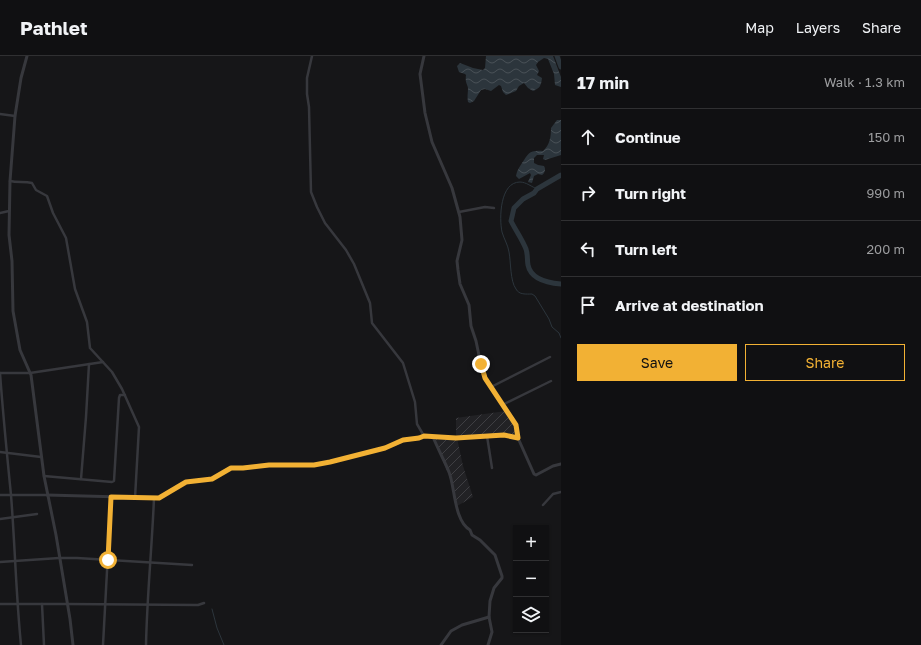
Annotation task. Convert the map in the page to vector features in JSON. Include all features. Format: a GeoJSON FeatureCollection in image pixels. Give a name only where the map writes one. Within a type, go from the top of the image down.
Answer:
{"type":"FeatureCollection","features":[{"type":"Feature","properties":{"kind":"street"},"geometry":{"type":"LineString","coordinates":[[27,56],[21,78],[15,116],[10,181],[9,212],[13,312],[20,350],[30,374],[47,495],[56,535],[73,645]]}},
{"type":"Feature","properties":{"kind":"street"},"geometry":{"type":"LineString","coordinates":[[312,56],[307,78],[311,192],[316,207],[325,223],[346,250],[354,264],[370,303],[372,323],[403,363],[415,402],[417,424],[424,436]]}},
{"type":"Feature","properties":{"kind":"street"},"geometry":{"type":"LineString","coordinates":[[424,56],[420,74],[425,113],[432,142],[452,188],[459,212],[462,234],[457,266],[460,284],[469,305],[472,326],[485,378],[516,425],[518,438],[534,474],[561,464]]}},
{"type":"Feature","properties":{"kind":"street"},"geometry":{"type":"LineString","coordinates":[[0,114],[15,116]]}},
{"type":"Feature","properties":{"kind":"street"},"geometry":{"type":"LineString","coordinates":[[10,181],[17,182],[20,180],[32,183],[36,190],[43,193],[48,198],[66,238],[76,289],[87,322],[90,348],[112,372],[125,395],[139,427],[136,498]]}},
{"type":"Feature","properties":{"kind":"street"},"geometry":{"type":"LineString","coordinates":[[459,212],[484,206],[494,208]]}},
{"type":"Feature","properties":{"kind":"street"},"geometry":{"type":"LineString","coordinates":[[0,213],[9,212]]}},
{"type":"Feature","properties":{"kind":"street"},"geometry":{"type":"LineString","coordinates":[[491,387],[550,357]]}},
{"type":"Feature","properties":{"kind":"street"},"geometry":{"type":"LineString","coordinates":[[20,645],[11,495],[0,373],[30,374],[103,362]]}},
{"type":"Feature","properties":{"kind":"street"},"geometry":{"type":"LineString","coordinates":[[81,479],[89,364]]}},
{"type":"Feature","properties":{"kind":"street"},"geometry":{"type":"LineString","coordinates":[[502,405],[551,381]]}},
{"type":"Feature","properties":{"kind":"street"},"geometry":{"type":"LineString","coordinates":[[44,476],[114,481],[119,398],[120,395],[125,395]]}},
{"type":"Feature","properties":{"kind":"street"},"geometry":{"type":"LineString","coordinates":[[0,495],[159,498],[186,482],[212,479],[231,468],[269,465],[314,465],[385,448],[403,440],[424,436],[456,438],[504,435],[518,438]]}},
{"type":"Feature","properties":{"kind":"street"},"geometry":{"type":"LineString","coordinates":[[487,436],[492,468]]}},
{"type":"Feature","properties":{"kind":"street"},"geometry":{"type":"LineString","coordinates":[[433,437],[450,473],[457,509],[463,523],[465,527],[470,530],[472,535],[484,543],[495,554],[502,576],[492,592],[490,601],[489,617],[492,632],[488,645]]}},
{"type":"Feature","properties":{"kind":"street"},"geometry":{"type":"LineString","coordinates":[[0,452],[41,457]]}},
{"type":"Feature","properties":{"kind":"street"},"geometry":{"type":"LineString","coordinates":[[543,505],[553,494],[561,492]]}},
{"type":"Feature","properties":{"kind":"street"},"geometry":{"type":"LineString","coordinates":[[103,645],[111,497]]}},
{"type":"Feature","properties":{"kind":"street"},"geometry":{"type":"LineString","coordinates":[[146,645],[147,604],[151,562],[154,498]]}},
{"type":"Feature","properties":{"kind":"street"},"geometry":{"type":"LineString","coordinates":[[0,519],[37,514]]}},
{"type":"Feature","properties":{"kind":"street"},"geometry":{"type":"LineString","coordinates":[[0,562],[59,558],[192,565]]}},
{"type":"Feature","properties":{"kind":"street"},"geometry":{"type":"LineString","coordinates":[[0,604],[198,605],[204,603]]}},
{"type":"Feature","properties":{"kind":"street"},"geometry":{"type":"LineString","coordinates":[[42,604],[44,645]]}},
{"type":"Feature","properties":{"kind":"street"},"geometry":{"type":"LineString","coordinates":[[441,645],[451,631],[462,624],[489,617]]}},
{"type":"Feature","properties":{"kind":"shaded area"},"geometry":{"type":"Polygon","coordinates":[[[506,411],[514,421],[518,438],[504,435],[457,438],[463,466],[473,497],[457,506],[451,481],[433,437],[456,438],[456,418],[506,411]]]}},
{"type":"Feature","properties":{"kind":"water"},"geometry":{"type":"Polygon","coordinates":[[[486,56],[553,56],[561,77],[561,87],[555,85],[554,74],[548,59],[544,58],[536,65],[539,71],[537,75],[542,78],[539,88],[533,91],[524,83],[519,86],[516,91],[506,95],[499,85],[491,91],[485,89],[481,90],[474,101],[470,103],[468,102],[466,75],[459,72],[457,66],[460,63],[483,70],[485,68],[486,56]]]}},
{"type":"Feature","properties":{"kind":"water"},"geometry":{"type":"Polygon","coordinates":[[[557,120],[561,120],[561,155],[545,160],[543,159],[544,155],[537,155],[534,158],[534,163],[544,166],[544,173],[542,175],[538,174],[534,176],[532,183],[528,182],[531,175],[530,173],[519,179],[516,176],[522,163],[530,153],[535,151],[543,151],[545,149],[550,140],[551,128],[557,120]]]}},
{"type":"Feature","properties":{"kind":"waterway"},"geometry":{"type":"LineString","coordinates":[[557,56],[561,67]]}},
{"type":"Feature","properties":{"kind":"waterway"},"geometry":{"type":"LineString","coordinates":[[561,175],[523,199],[514,208],[511,221],[526,249],[528,265],[533,274],[546,282],[561,284]]}},
{"type":"Feature","properties":{"kind":"waterway"},"geometry":{"type":"LineString","coordinates":[[537,189],[522,182],[513,184],[508,188],[502,202],[501,226],[510,256],[514,286],[517,291],[523,294],[532,294],[535,296],[549,319],[552,327],[559,333],[561,338]]}},
{"type":"Feature","properties":{"kind":"waterway"},"geometry":{"type":"LineString","coordinates":[[212,609],[217,628],[224,645]]}},
{"type":"Feature","properties":{"kind":"route"},"geometry":{"type":"LineString","coordinates":[[108,560],[111,497],[159,498],[186,482],[212,479],[223,471],[231,468],[269,465],[314,465],[348,458],[385,448],[403,440],[424,436],[456,438],[504,435],[518,438],[516,425],[485,378],[481,364]]}}]}
